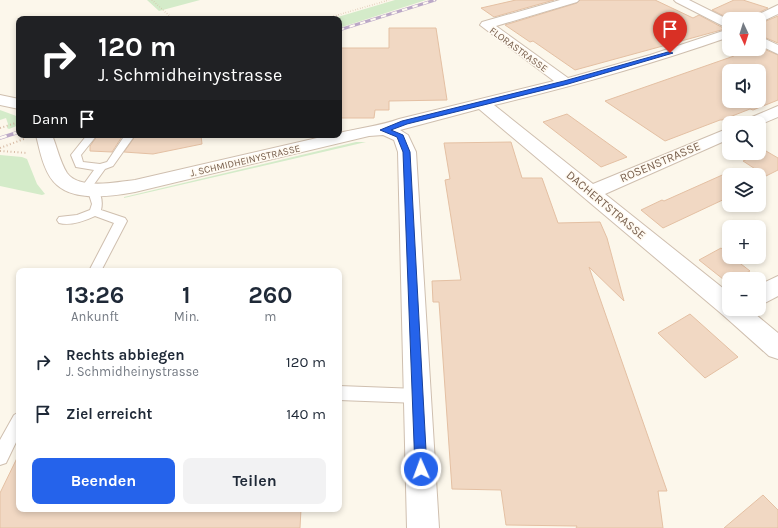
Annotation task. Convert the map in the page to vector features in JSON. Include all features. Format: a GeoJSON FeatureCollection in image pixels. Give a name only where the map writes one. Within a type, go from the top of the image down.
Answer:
{"type":"FeatureCollection","features":[{"type":"Feature","properties":{"kind":"street","name":"FLORASTRASSE"},"geometry":{"type":"LineString","coordinates":[[566,83],[486,25],[573,0]]}},
{"type":"Feature","properties":{"kind":"street"},"geometry":{"type":"LineString","coordinates":[[680,0],[722,21]]}},
{"type":"Feature","properties":{"kind":"street"},"geometry":{"type":"LineString","coordinates":[[766,15],[778,9]]}},
{"type":"Feature","properties":{"kind":"street","name":"J. SCHMIDHEINYSTRASSE"},"geometry":{"type":"LineString","coordinates":[[342,137],[369,131],[383,130],[405,122],[566,83],[655,58],[722,35]]}},
{"type":"Feature","properties":{"kind":"street"},"geometry":{"type":"LineString","coordinates":[[766,44],[778,50]]}},
{"type":"Feature","properties":{"kind":"street"},"geometry":{"type":"LineString","coordinates":[[0,100],[16,103]]}},
{"type":"Feature","properties":{"kind":"street","name":"DACHERTSTRASSE"},"geometry":{"type":"LineString","coordinates":[[483,104],[722,300]]}},
{"type":"Feature","properties":{"kind":"street"},"geometry":{"type":"LineString","coordinates":[[766,116],[778,111]]}},
{"type":"Feature","properties":{"kind":"street"},"geometry":{"type":"LineString","coordinates":[[383,130],[394,132],[400,136],[407,152],[424,528]]}},
{"type":"Feature","properties":{"kind":"street","name":"ROSENSTRASSE"},"geometry":{"type":"LineString","coordinates":[[591,192],[722,135]]}},
{"type":"Feature","properties":{"kind":"street","name":"J. SCHMIDHEINYSTRASSE"},"geometry":{"type":"LineString","coordinates":[[45,138],[58,172],[64,181],[76,187],[112,190],[135,186],[339,138]]}},
{"type":"Feature","properties":{"kind":"street"},"geometry":{"type":"LineString","coordinates":[[766,292],[778,285]]}},
{"type":"Feature","properties":{"kind":"street","name":"DACHERTSTRASSE"},"geometry":{"type":"LineString","coordinates":[[741,316],[778,348]]}},
{"type":"Feature","properties":{"kind":"lane"},"geometry":{"type":"LineString","coordinates":[[94,138],[76,155],[79,165],[101,167],[110,164],[111,153],[118,144],[126,138]]}},
{"type":"Feature","properties":{"kind":"lane"},"geometry":{"type":"LineString","coordinates":[[95,212],[97,204],[90,189],[101,167]]}},
{"type":"Feature","properties":{"kind":"lane"},"geometry":{"type":"LineString","coordinates":[[63,220],[69,221],[78,219],[95,212],[121,222],[97,268]]}},
{"type":"Feature","properties":{"kind":"lane"},"geometry":{"type":"LineString","coordinates":[[342,393],[418,396]]}},
{"type":"Feature","properties":{"kind":"lane"},"geometry":{"type":"LineString","coordinates":[[0,457],[16,426]]}},
{"type":"Feature","properties":{"kind":"path"},"geometry":{"type":"LineString","coordinates":[[152,0],[170,16]]}},
{"type":"Feature","properties":{"kind":"path"},"geometry":{"type":"LineString","coordinates":[[334,16],[389,0]]}},
{"type":"Feature","properties":{"kind":"path"},"geometry":{"type":"LineString","coordinates":[[0,128],[16,123]]}},
{"type":"Feature","properties":{"kind":"path"},"geometry":{"type":"LineString","coordinates":[[0,148],[25,139]]}},
{"type":"Feature","properties":{"kind":"path"},"geometry":{"type":"LineString","coordinates":[[0,152],[28,152]]}},
{"type":"Feature","properties":{"kind":"green space"},"geometry":{"type":"Polygon","coordinates":[[[147,0],[200,0],[159,11],[147,0]]]}},
{"type":"Feature","properties":{"kind":"green space"},"geometry":{"type":"Polygon","coordinates":[[[395,0],[426,0],[342,27],[341,16],[395,0]]]}},
{"type":"Feature","properties":{"kind":"green space"},"geometry":{"type":"Polygon","coordinates":[[[0,110],[16,116],[16,126],[9,129],[7,128],[8,124],[6,118],[0,120],[0,110]]]}},
{"type":"Feature","properties":{"kind":"green space"},"geometry":{"type":"Polygon","coordinates":[[[356,142],[366,142],[124,198],[124,197],[356,142]]]}},
{"type":"Feature","properties":{"kind":"green space"},"geometry":{"type":"Polygon","coordinates":[[[0,155],[22,157],[27,159],[37,184],[45,194],[42,195],[0,186],[0,155]]]}},
{"type":"Feature","properties":{"kind":"building"},"geometry":{"type":"Polygon","coordinates":[[[516,0],[554,0],[494,17],[481,8],[516,0]]]}},
{"type":"Feature","properties":{"kind":"building"},"geometry":{"type":"Polygon","coordinates":[[[580,0],[655,0],[693,18],[699,15],[722,27],[722,30],[575,70],[533,41],[530,42],[505,25],[577,3],[580,0]]]}},
{"type":"Feature","properties":{"kind":"building"},"geometry":{"type":"Polygon","coordinates":[[[734,0],[743,0],[768,8],[760,12],[722,12],[722,15],[712,10],[734,0]]]}},
{"type":"Feature","properties":{"kind":"building"},"geometry":{"type":"Polygon","coordinates":[[[778,16],[778,43],[766,38],[766,21],[778,16]]]}},
{"type":"Feature","properties":{"kind":"building"},"geometry":{"type":"Polygon","coordinates":[[[389,28],[436,28],[447,100],[389,101],[389,110],[375,110],[374,118],[342,118],[342,48],[389,48],[389,28]]]}},
{"type":"Feature","properties":{"kind":"building"},"geometry":{"type":"Polygon","coordinates":[[[766,50],[778,55],[778,100],[766,105],[766,64],[722,64],[722,108],[758,108],[753,110],[750,109],[732,116],[722,116],[722,120],[665,141],[605,101],[734,56],[766,56],[766,50]]]}},
{"type":"Feature","properties":{"kind":"building"},"geometry":{"type":"Polygon","coordinates":[[[567,114],[627,157],[601,167],[543,122],[567,114]]]}},
{"type":"Feature","properties":{"kind":"building"},"geometry":{"type":"Polygon","coordinates":[[[96,138],[121,138],[112,152],[90,151],[90,146],[96,138]]]}},
{"type":"Feature","properties":{"kind":"building"},"geometry":{"type":"Polygon","coordinates":[[[134,138],[201,138],[202,144],[153,154],[124,152],[134,138]]]}},
{"type":"Feature","properties":{"kind":"building"},"geometry":{"type":"Polygon","coordinates":[[[511,142],[522,178],[542,178],[558,223],[600,222],[607,238],[624,301],[589,267],[667,491],[658,491],[663,528],[576,528],[577,526],[506,525],[501,490],[452,489],[439,302],[433,302],[432,281],[461,280],[445,180],[450,179],[444,143],[511,142]]]}},
{"type":"Feature","properties":{"kind":"building"},"geometry":{"type":"Polygon","coordinates":[[[766,151],[778,158],[778,170],[766,176],[766,168],[754,168],[743,161],[766,160],[766,151]]]}},
{"type":"Feature","properties":{"kind":"building"},"geometry":{"type":"Polygon","coordinates":[[[722,175],[722,200],[663,228],[641,210],[662,200],[664,201],[722,175]]]}},
{"type":"Feature","properties":{"kind":"building"},"geometry":{"type":"Polygon","coordinates":[[[721,248],[722,264],[741,264],[750,271],[722,272],[722,278],[699,260],[721,248]]]}},
{"type":"Feature","properties":{"kind":"building"},"geometry":{"type":"Polygon","coordinates":[[[690,314],[738,357],[705,378],[658,333],[690,314]]]}},
{"type":"Feature","properties":{"kind":"building"},"geometry":{"type":"Polygon","coordinates":[[[16,460],[16,512],[301,512],[300,528],[0,528],[0,493],[16,460]]]}},
{"type":"Feature","properties":{"kind":"building"},"geometry":{"type":"Polygon","coordinates":[[[763,495],[778,510],[778,528],[724,528],[763,495]]]}},
{"type":"Feature","properties":{"kind":"railway"},"geometry":{"type":"LineString","coordinates":[[342,29],[435,0]]}},
{"type":"Feature","properties":{"kind":"railway"},"geometry":{"type":"LineString","coordinates":[[0,138],[16,133]]}},
{"type":"Feature","properties":{"kind":"route"},"geometry":{"type":"LineString","coordinates":[[421,469],[407,152],[404,142],[400,136],[394,132],[383,130],[405,122],[566,83],[670,53]]}}]}
